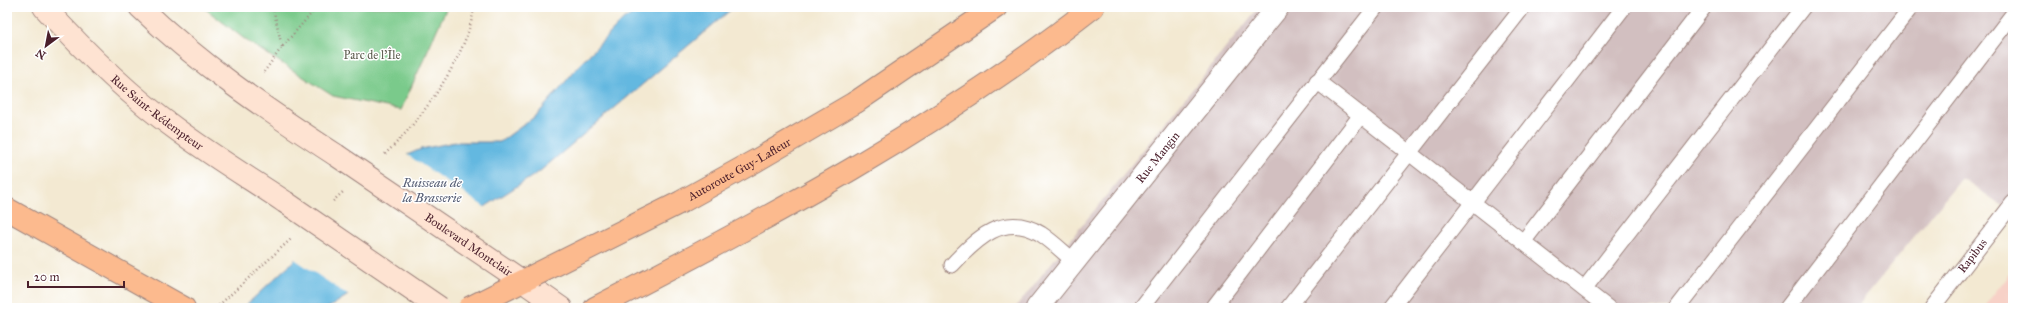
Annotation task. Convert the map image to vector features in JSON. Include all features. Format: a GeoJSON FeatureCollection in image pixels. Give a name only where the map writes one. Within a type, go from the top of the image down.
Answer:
{"type":"FeatureCollection","features":[{"type":"Feature","properties":{"kind":"highway","name":"Autoroute Guy-Lafleur"},"geometry":{"type":"LineString","coordinates":[[470,308],[681,202],[757,160],[856,102],[996,7]]}},
{"type":"Feature","properties":{"kind":"highway"},"geometry":{"type":"LineString","coordinates":[[595,308],[770,217],[884,150],[996,78],[1093,7]]}},
{"type":"Feature","properties":{"kind":"highway"},"geometry":{"type":"LineString","coordinates":[[7,209],[184,308]]}},
{"type":"Feature","properties":{"kind":"main road","name":"Rue Saint-Rédempteur"},"geometry":{"type":"LineString","coordinates":[[44,7],[82,48],[123,86],[176,129],[440,308]]}},
{"type":"Feature","properties":{"kind":"main road"},"geometry":{"type":"LineString","coordinates":[[140,7],[158,24],[246,96]]}},
{"type":"Feature","properties":{"kind":"main road","name":"Boulevard Montclair"},"geometry":{"type":"LineString","coordinates":[[246,96],[561,308]]}},
{"type":"Feature","properties":{"kind":"street","name":"Rue Mangin"},"geometry":{"type":"LineString","coordinates":[[1037,308],[1278,7]]}},
{"type":"Feature","properties":{"kind":"lane"},"geometry":{"type":"LineString","coordinates":[[1141,308],[1376,7]]}},
{"type":"Feature","properties":{"kind":"lane"},"geometry":{"type":"LineString","coordinates":[[1288,308],[1522,7]]}},
{"type":"Feature","properties":{"kind":"lane"},"geometry":{"type":"LineString","coordinates":[[1391,308],[1624,7]]}},
{"type":"Feature","properties":{"kind":"lane"},"geometry":{"type":"LineString","coordinates":[[1523,242],[1704,7]]}},
{"type":"Feature","properties":{"kind":"lane"},"geometry":{"type":"LineString","coordinates":[[1584,289],[1803,7]]}},
{"type":"Feature","properties":{"kind":"lane"},"geometry":{"type":"LineString","coordinates":[[1677,308],[1911,7]]}},
{"type":"Feature","properties":{"kind":"lane"},"geometry":{"type":"LineString","coordinates":[[1787,308],[2013,14]]}},
{"type":"Feature","properties":{"kind":"lane"},"geometry":{"type":"LineString","coordinates":[[1317,81],[1608,308]]}},
{"type":"Feature","properties":{"kind":"lane"},"geometry":{"type":"LineString","coordinates":[[1213,308],[1361,115]]}},
{"type":"Feature","properties":{"kind":"lane","name":"Rapibus"},"geometry":{"type":"LineString","coordinates":[[1932,308],[2013,203]]}},
{"type":"Feature","properties":{"kind":"lane"},"geometry":{"type":"LineString","coordinates":[[952,266],[965,252],[982,238],[998,228],[1009,224],[1032,229],[1042,235],[1074,261]]}},
{"type":"Feature","properties":{"kind":"path"},"geometry":{"type":"LineString","coordinates":[[273,7],[282,47]]}},
{"type":"Feature","properties":{"kind":"path"},"geometry":{"type":"LineString","coordinates":[[246,96],[282,47],[317,7]]}},
{"type":"Feature","properties":{"kind":"path"},"geometry":{"type":"LineString","coordinates":[[471,24],[474,7]]}},
{"type":"Feature","properties":{"kind":"shaded area"},"geometry":{"type":"Polygon","coordinates":[[[1259,7],[2013,7],[2013,213],[1962,178],[1856,308],[1015,308],[1259,7]]]}},
{"type":"Feature","properties":{"kind":"shaded area"},"geometry":{"type":"Polygon","coordinates":[[[2013,269],[2013,308],[1983,308],[2013,269]]]}},
{"type":"Feature","properties":{"kind":"green space","name":"Parc de l'Île"},"geometry":{"type":"Polygon","coordinates":[[[203,7],[447,7],[401,110],[333,96],[247,41],[203,7]]]}},
{"type":"Feature","properties":{"kind":"water","name":"Ruisseau de la Brasserie"},"geometry":{"type":"Polygon","coordinates":[[[643,7],[734,7],[539,172],[328,308],[243,308],[407,155],[421,149],[455,142],[500,142],[537,115],[583,61],[623,20],[643,7]]]}},
{"type":"Feature","properties":{"kind":"pier"},"geometry":{"type":"Polygon","coordinates":[[[406,154],[486,208],[349,296],[293,258],[406,154]]]}}]}
